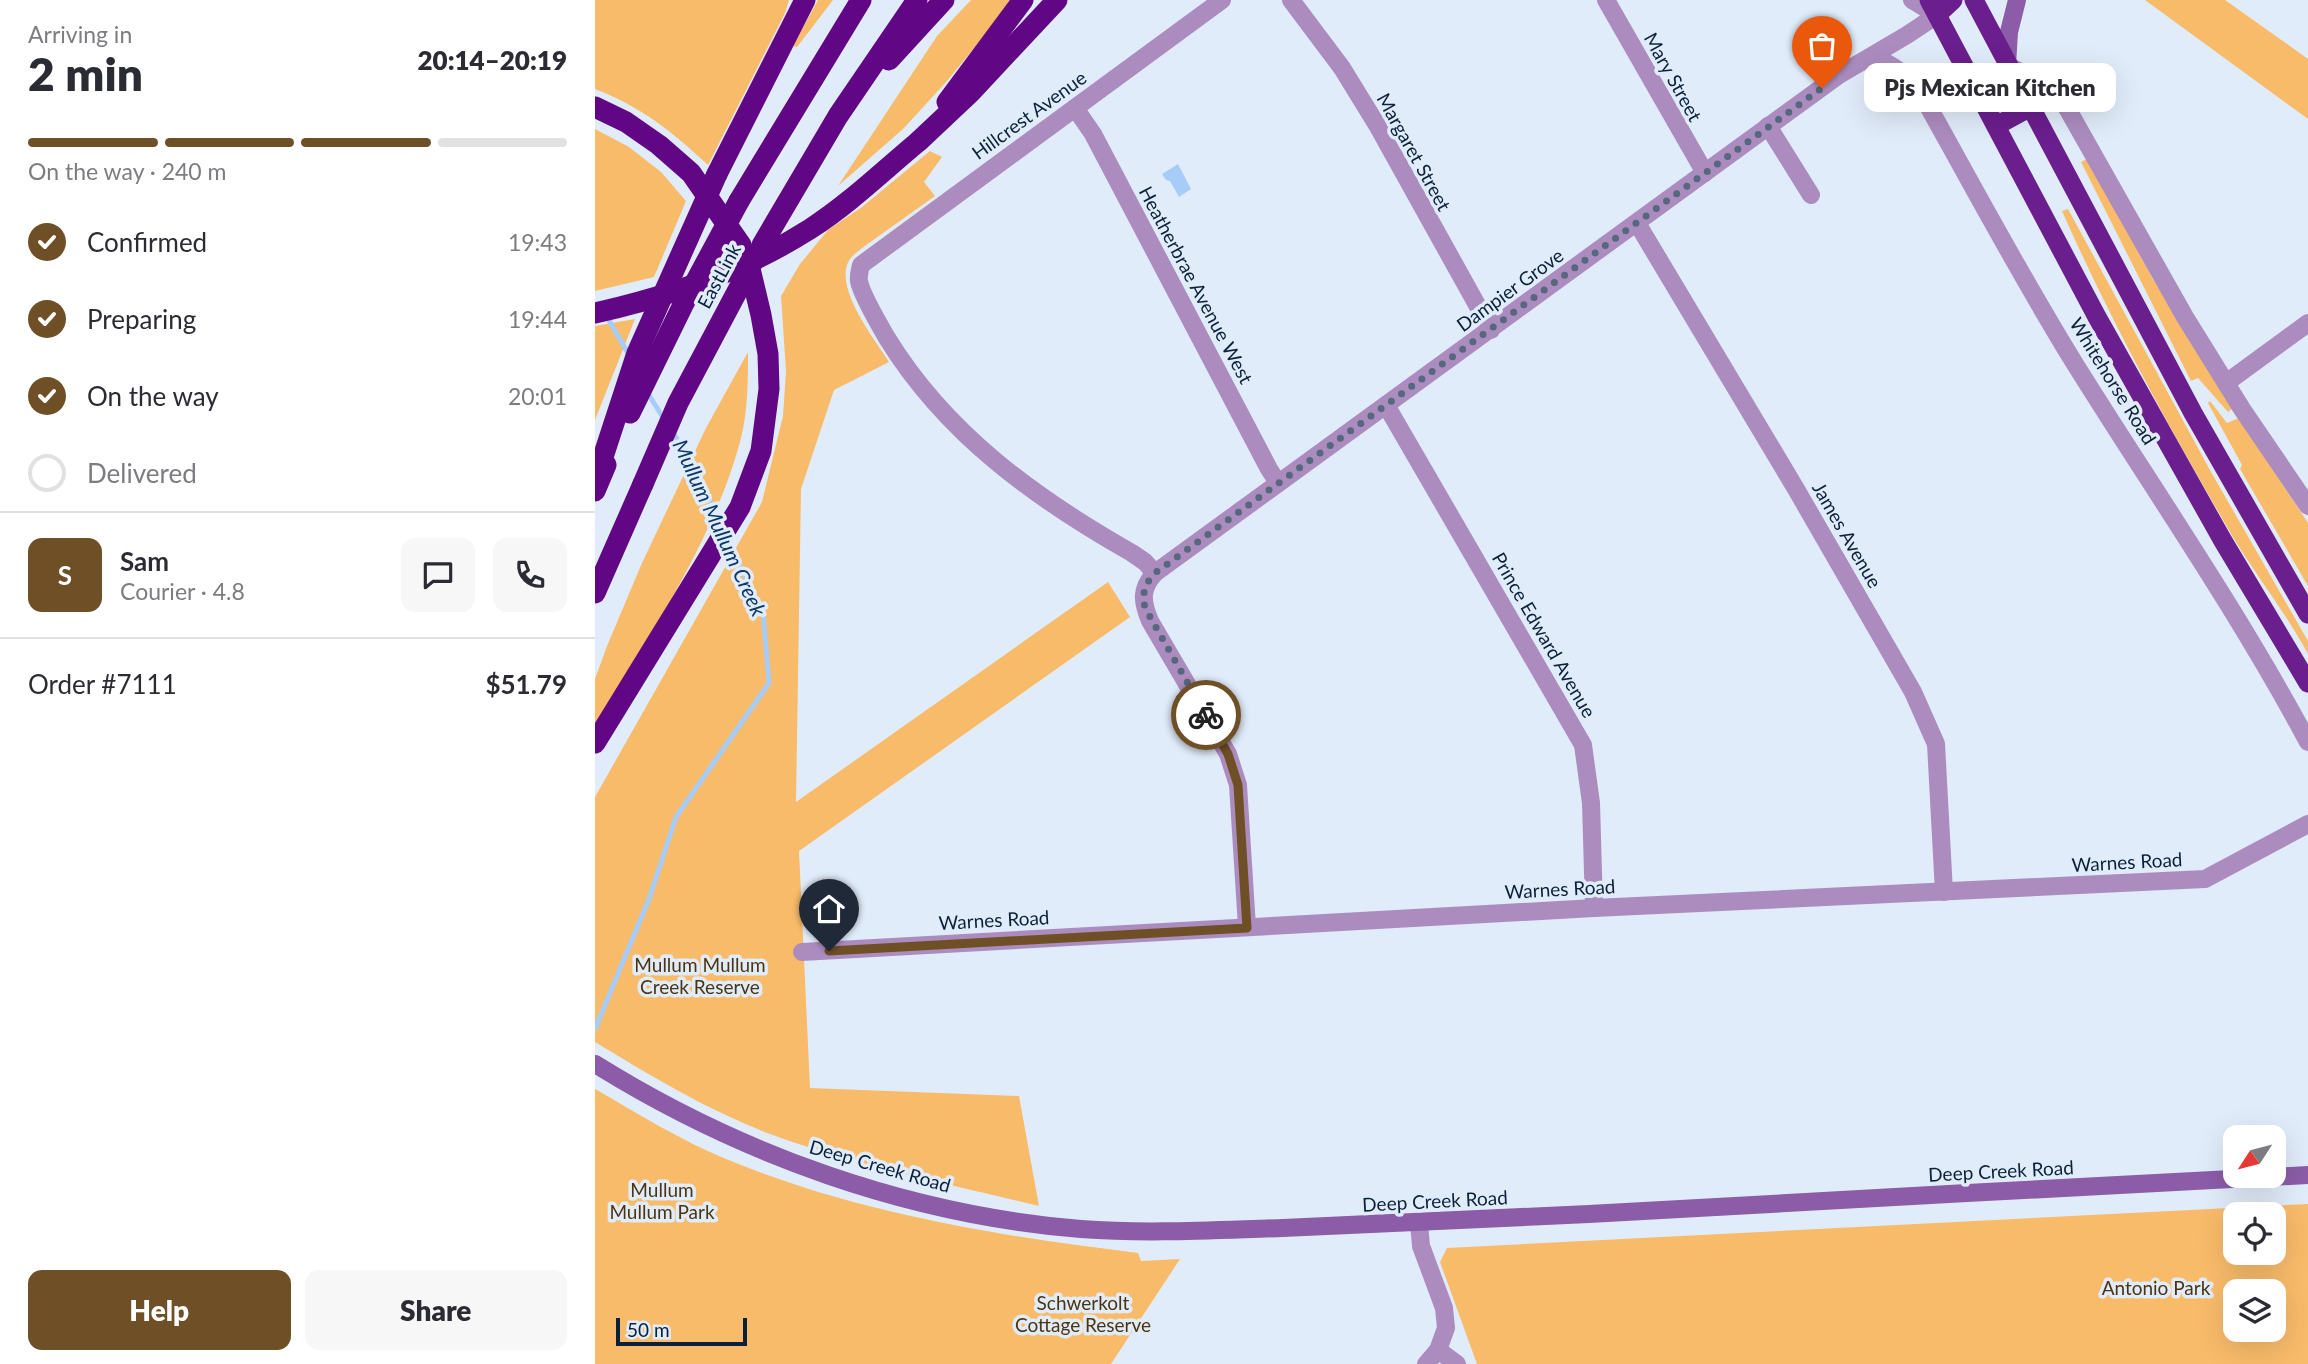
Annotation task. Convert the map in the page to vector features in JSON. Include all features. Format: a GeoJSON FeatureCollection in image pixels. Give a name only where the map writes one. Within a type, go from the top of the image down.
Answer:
{"type":"FeatureCollection","features":[{"type":"Feature","properties":{"kind":"highway"},"geometry":{"type":"LineString","coordinates":[[601,469],[637,354],[717,174],[805,0]]}},
{"type":"Feature","properties":{"kind":"highway","name":"EastLink"},"geometry":{"type":"LineString","coordinates":[[595,491],[601,469],[640,390],[739,201],[861,0]]}},
{"type":"Feature","properties":{"kind":"highway","name":"EastLink"},"geometry":{"type":"LineString","coordinates":[[595,593],[678,403],[762,245],[838,116],[918,0]]}},
{"type":"Feature","properties":{"kind":"highway"},"geometry":{"type":"LineString","coordinates":[[838,116],[944,0]]}},
{"type":"Feature","properties":{"kind":"highway"},"geometry":{"type":"LineString","coordinates":[[919,141],[1023,0]]}},
{"type":"Feature","properties":{"kind":"highway"},"geometry":{"type":"LineString","coordinates":[[595,313],[636,304],[710,280],[768,253],[811,228],[919,141],[971,92],[1057,0]]}},
{"type":"Feature","properties":{"kind":"highway"},"geometry":{"type":"LineString","coordinates":[[1933,7],[1953,0]]}},
{"type":"Feature","properties":{"kind":"highway"},"geometry":{"type":"LineString","coordinates":[[1974,0],[2193,413],[2308,614]]}},
{"type":"Feature","properties":{"kind":"highway","name":"Whitehorse Road"},"geometry":{"type":"LineString","coordinates":[[1933,7],[2097,317],[2223,541],[2308,683]]}},
{"type":"Feature","properties":{"kind":"highway"},"geometry":{"type":"LineString","coordinates":[[1996,126],[2055,94]]}},
{"type":"Feature","properties":{"kind":"highway"},"geometry":{"type":"LineString","coordinates":[[595,107],[626,122],[691,173],[741,245],[751,273],[768,354],[769,389],[766,421],[756,468],[740,507],[595,743]]}},
{"type":"Feature","properties":{"kind":"main road"},"geometry":{"type":"LineString","coordinates":[[2007,65],[2009,32],[2017,0]]}},
{"type":"Feature","properties":{"kind":"main road","name":"Deep Creek Road"},"geometry":{"type":"LineString","coordinates":[[595,1064],[682,1114],[781,1158],[841,1180],[945,1208],[1026,1223],[1081,1229],[1155,1232],[1419,1223],[2308,1175]]}},
{"type":"Feature","properties":{"kind":"street","name":"Hillcrest Avenue"},"geometry":{"type":"LineString","coordinates":[[1155,573],[1139,557],[1025,485],[975,444],[937,407],[900,359],[859,282],[861,265],[1222,0]]}},
{"type":"Feature","properties":{"kind":"street","name":"Margaret Street"},"geometry":{"type":"LineString","coordinates":[[1291,0],[1342,68],[1377,125],[1491,330]]}},
{"type":"Feature","properties":{"kind":"street","name":"Mary Street"},"geometry":{"type":"LineString","coordinates":[[1606,0],[1705,173]]}},
{"type":"Feature","properties":{"kind":"street"},"geometry":{"type":"LineString","coordinates":[[1912,0],[1933,7]]}},
{"type":"Feature","properties":{"kind":"street","name":"Dampier Grove"},"geometry":{"type":"LineString","coordinates":[[1155,573],[1839,75],[1872,56],[1933,7]]}},
{"type":"Feature","properties":{"kind":"street","name":"Whitehorse Road"},"geometry":{"type":"LineString","coordinates":[[1872,56],[1908,76],[1923,97],[2036,300],[2235,615],[2308,741]]}},
{"type":"Feature","properties":{"kind":"street"},"geometry":{"type":"LineString","coordinates":[[2007,65],[2047,86],[2067,108],[2185,317],[2308,506]]}},
{"type":"Feature","properties":{"kind":"street","name":"Heatherbrae Avenue West"},"geometry":{"type":"LineString","coordinates":[[1075,107],[1093,134],[1278,483]]}},
{"type":"Feature","properties":{"kind":"street"},"geometry":{"type":"LineString","coordinates":[[1768,127],[1811,195]]}},
{"type":"Feature","properties":{"kind":"street","name":"James Avenue"},"geometry":{"type":"LineString","coordinates":[[1636,223],[1789,477],[1913,692],[1936,744],[1944,892]]}},
{"type":"Feature","properties":{"kind":"street"},"geometry":{"type":"LineString","coordinates":[[2226,383],[2308,323]]}},
{"type":"Feature","properties":{"kind":"street","name":"Prince Edward Avenue"},"geometry":{"type":"LineString","coordinates":[[1386,405],[1583,745],[1591,803],[1594,908]]}},
{"type":"Feature","properties":{"kind":"street"},"geometry":{"type":"LineString","coordinates":[[1155,573],[1146,583],[1143,596],[1150,621],[1228,754],[1238,785],[1247,928]]}},
{"type":"Feature","properties":{"kind":"street","name":"Warnes Road"},"geometry":{"type":"LineString","coordinates":[[801,952],[1594,908],[2204,879],[2308,824]]}},
{"type":"Feature","properties":{"kind":"street"},"geometry":{"type":"LineString","coordinates":[[1419,1223],[1421,1246],[1444,1308],[1446,1328],[1438,1350],[1426,1364]]}},
{"type":"Feature","properties":{"kind":"street"},"geometry":{"type":"LineString","coordinates":[[1438,1350],[1457,1364]]}},
{"type":"Feature","properties":{"kind":"green space"},"geometry":{"type":"Polygon","coordinates":[[[595,0],[789,0],[785,13],[708,165],[655,121],[628,104],[595,89],[595,0]]]}},
{"type":"Feature","properties":{"kind":"green space"},"geometry":{"type":"Polygon","coordinates":[[[818,0],[833,0],[797,47],[793,46],[818,0]]]}},
{"type":"Feature","properties":{"kind":"green space"},"geometry":{"type":"Polygon","coordinates":[[[971,0],[1013,0],[947,81],[903,129],[838,186],[937,36],[971,0]]]}},
{"type":"Feature","properties":{"kind":"green space"},"geometry":{"type":"Polygon","coordinates":[[[2145,0],[2225,0],[2308,59],[2308,119],[2145,0]]]}},
{"type":"Feature","properties":{"kind":"green space"},"geometry":{"type":"Polygon","coordinates":[[[595,129],[629,147],[661,172],[686,201],[654,277],[595,291],[595,129]]]}},
{"type":"Feature","properties":{"kind":"green space","name":"Mullum Mullum Creek Reserve"},"geometry":{"type":"Polygon","coordinates":[[[930,151],[942,157],[924,182],[935,196],[862,248],[847,265],[846,276],[852,302],[889,362],[834,390],[801,489],[796,802],[1108,582],[1130,617],[799,851],[810,1088],[1019,1096],[1039,1206],[870,1165],[770,1134],[703,1104],[595,1042],[595,797],[762,502],[783,416],[786,371],[781,296],[800,264],[828,230],[862,207],[930,151]]]}},
{"type":"Feature","properties":{"kind":"green space"},"geometry":{"type":"Polygon","coordinates":[[[2087,159],[2153,279],[2232,409],[2228,412],[2198,378],[2191,381],[2081,162],[2087,159]]]}},
{"type":"Feature","properties":{"kind":"green space"},"geometry":{"type":"Polygon","coordinates":[[[2068,209],[2211,472],[2308,641],[2308,654],[2233,537],[2143,377],[2062,211],[2068,209]]]}},
{"type":"Feature","properties":{"kind":"green space"},"geometry":{"type":"Polygon","coordinates":[[[635,319],[595,420],[595,326],[635,319]]]}},
{"type":"Feature","properties":{"kind":"green space"},"geometry":{"type":"Polygon","coordinates":[[[748,352],[743,431],[713,516],[677,589],[595,728],[595,679],[607,646],[642,563],[706,428],[748,352]]]}},
{"type":"Feature","properties":{"kind":"green space"},"geometry":{"type":"Polygon","coordinates":[[[2210,401],[2227,423],[2239,418],[2308,523],[2308,586],[2240,469],[2242,465],[2208,403],[2210,401]]]}},
{"type":"Feature","properties":{"kind":"green space"},"geometry":{"type":"Polygon","coordinates":[[[595,1089],[709,1152],[775,1178],[826,1194],[980,1230],[1138,1253],[1141,1261],[1180,1259],[1111,1364],[595,1364],[595,1089]]]}},
{"type":"Feature","properties":{"kind":"green space","name":"Antonio Park"},"geometry":{"type":"Polygon","coordinates":[[[2308,1204],[2308,1364],[1477,1364],[1440,1262],[1447,1248],[2223,1208],[2223,1265],[2286,1265],[2286,1205],[2308,1204]]]}},
{"type":"Feature","properties":{"kind":"water"},"geometry":{"type":"Polygon","coordinates":[[[1178,164],[1191,189],[1179,197],[1170,181],[1162,174],[1178,164]]]}},
{"type":"Feature","properties":{"kind":"waterway","name":"Mullum Mullum Creek"},"geometry":{"type":"LineString","coordinates":[[606,315],[629,355]]}},
{"type":"Feature","properties":{"kind":"waterway","name":"Mullum Mullum Creek"},"geometry":{"type":"LineString","coordinates":[[647,392],[664,419]]}},
{"type":"Feature","properties":{"kind":"waterway","name":"Mullum Mullum Creek"},"geometry":{"type":"LineString","coordinates":[[672,431],[698,472],[721,527]]}},
{"type":"Feature","properties":{"kind":"waterway","name":"Mullum Mullum Creek"},"geometry":{"type":"LineString","coordinates":[[595,1029],[649,899],[676,817],[769,683],[763,612],[727,540]]}},
{"type":"Feature","properties":{"kind":"way so far"},"geometry":{"type":"LineString","coordinates":[[1206,715],[1145,608],[1143,596],[1146,583],[1155,573],[1822,88]]}},
{"type":"Feature","properties":{"kind":"place","name":"Pjs Mexican Kitchen"},"geometry":{"type":"Point","coordinates":[1822,88]}},
{"type":"Feature","properties":{"kind":"route"},"geometry":{"type":"LineString","coordinates":[[829,951],[1247,928],[1238,785],[1228,754],[1206,715]]}},
{"type":"Feature","properties":{"kind":"park label","name":"Mullum Mullum Park"},"geometry":{"type":"Point","coordinates":[662,1201]}},
{"type":"Feature","properties":{"kind":"park label","name":"Schwerkolt Cottage Reserve"},"geometry":{"type":"Point","coordinates":[1083,1314]}}]}
